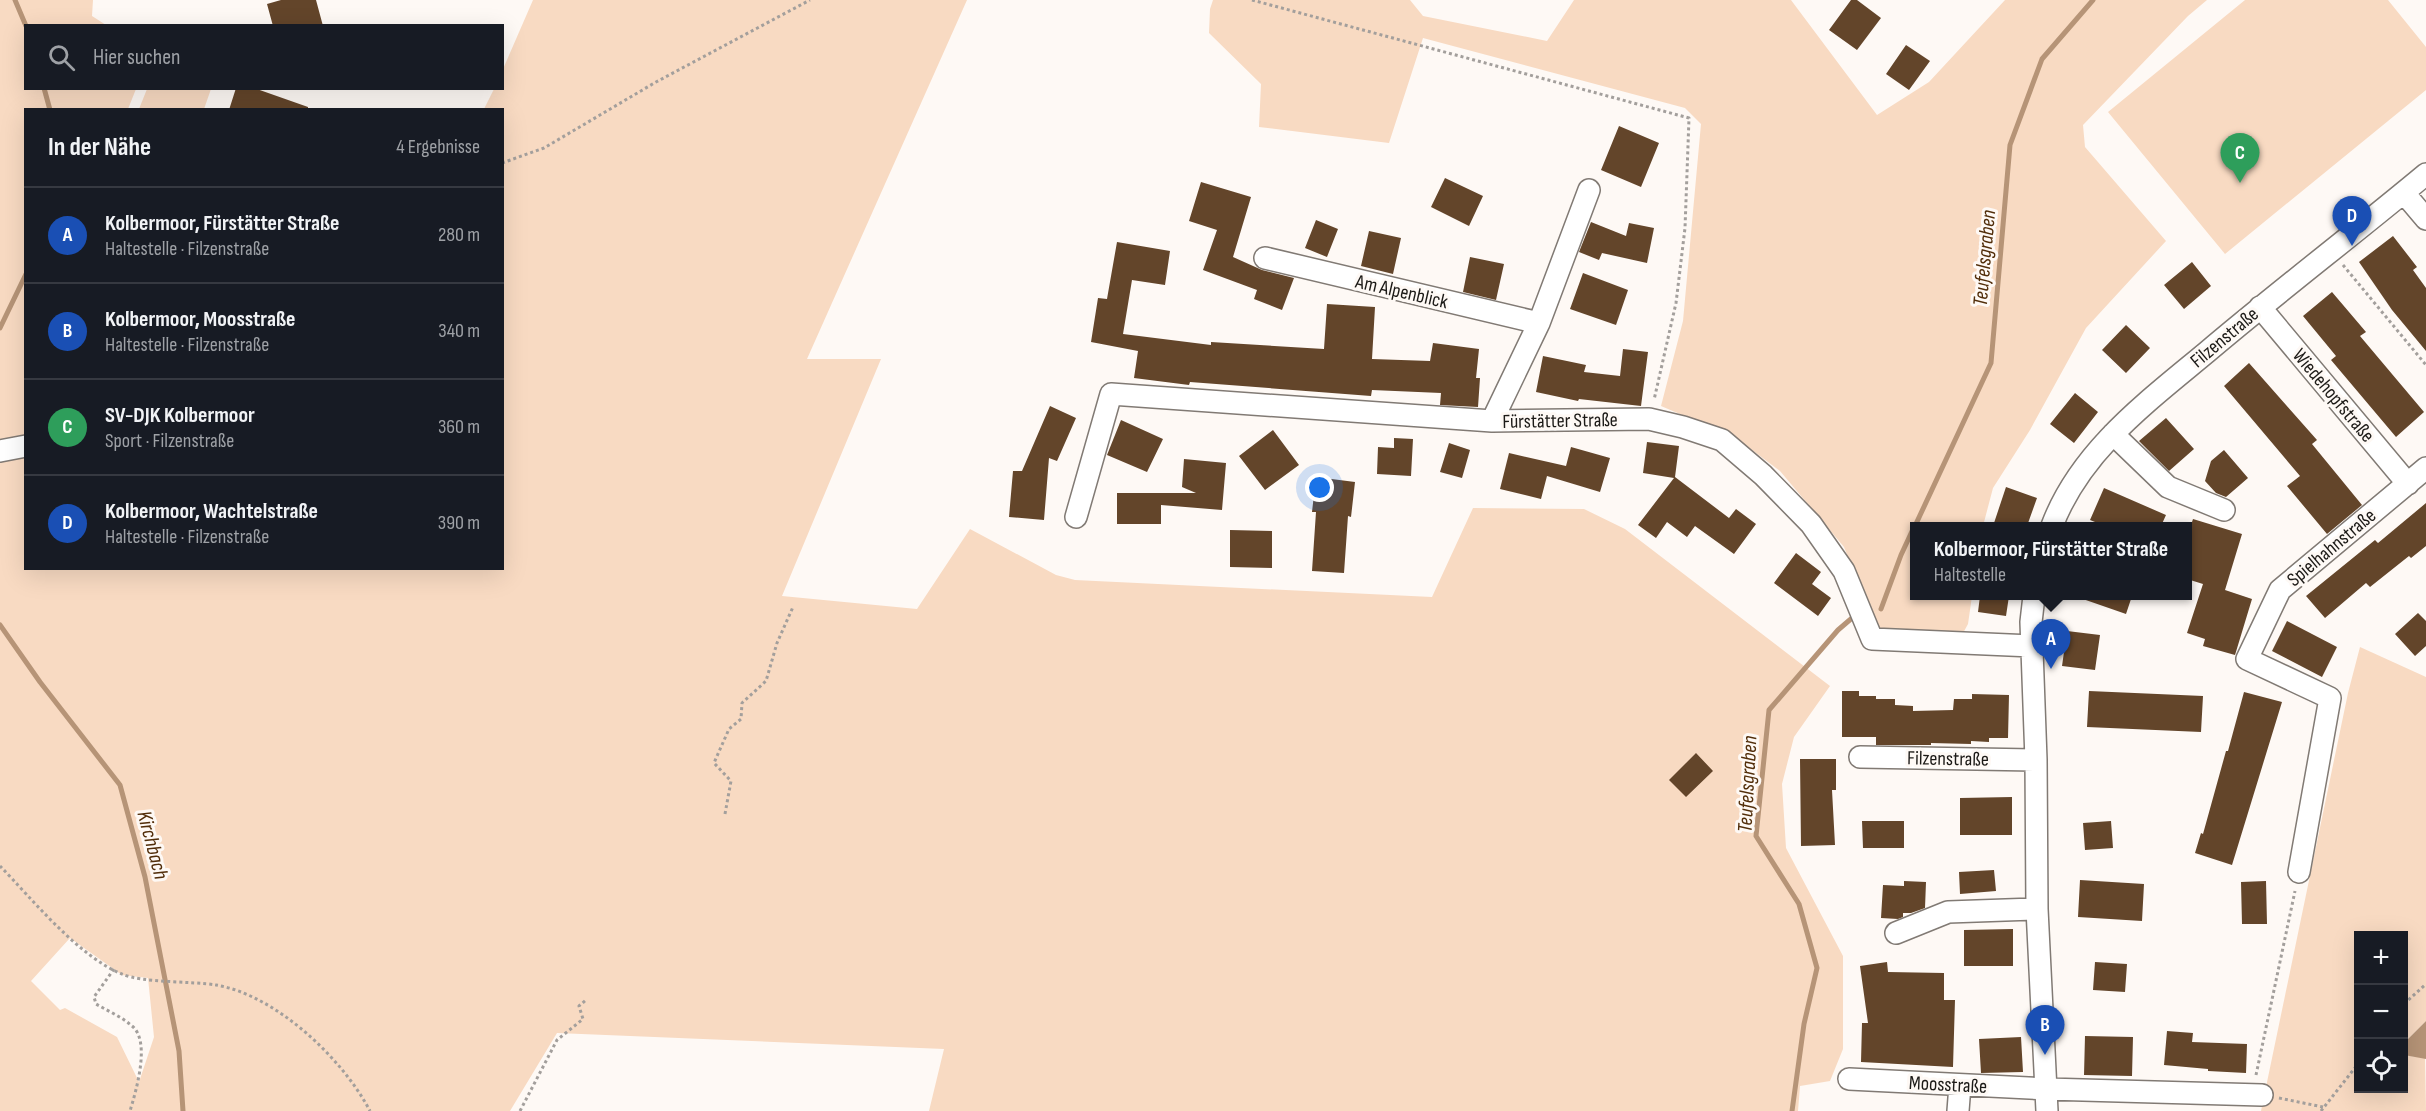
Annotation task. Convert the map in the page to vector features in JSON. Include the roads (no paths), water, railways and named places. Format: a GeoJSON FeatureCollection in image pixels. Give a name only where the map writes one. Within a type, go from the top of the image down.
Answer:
{"type":"FeatureCollection","features":[{"type":"Feature","properties":{"kind":"street","name":"Filzenstraße"},"geometry":{"type":"LineString","coordinates":[[2054,522],[2070,487],[2089,460],[2113,434],[2260,307],[2426,174]]}},
{"type":"Feature","properties":{"kind":"street"},"geometry":{"type":"LineString","coordinates":[[1492,421],[1539,323],[1589,190]]}},
{"type":"Feature","properties":{"kind":"street"},"geometry":{"type":"LineString","coordinates":[[2404,193],[2426,219]]}},
{"type":"Feature","properties":{"kind":"street","name":"Am Alpenblick"},"geometry":{"type":"LineString","coordinates":[[1265,258],[1539,323]]}},
{"type":"Feature","properties":{"kind":"street","name":"Wiedehopfstraße"},"geometry":{"type":"LineString","coordinates":[[2260,307],[2408,484]]}},
{"type":"Feature","properties":{"kind":"street","name":"Fürstätter Straße"},"geometry":{"type":"LineString","coordinates":[[1076,516],[1111,394],[1492,421],[1649,419],[1722,441],[1763,475],[1811,524],[1845,571],[1872,639],[2032,646]]}},
{"type":"Feature","properties":{"kind":"street"},"geometry":{"type":"LineString","coordinates":[[2113,434],[2168,487],[2224,510]]}},
{"type":"Feature","properties":{"kind":"street"},"geometry":{"type":"LineString","coordinates":[[0,451],[24,446]]}},
{"type":"Feature","properties":{"kind":"street","name":"Spielhahnstraße"},"geometry":{"type":"LineString","coordinates":[[2299,872],[2330,698],[2247,658],[2280,590],[2426,468]]}},
{"type":"Feature","properties":{"kind":"street"},"geometry":{"type":"LineString","coordinates":[[2034,600],[2032,646],[2037,760],[2037,909],[2048,1111]]}},
{"type":"Feature","properties":{"kind":"street","name":"Filzenstraße"},"geometry":{"type":"LineString","coordinates":[[1860,757],[2037,760]]}},
{"type":"Feature","properties":{"kind":"street"},"geometry":{"type":"LineString","coordinates":[[1896,933],[1948,912],[2037,909]]}},
{"type":"Feature","properties":{"kind":"street","name":"Moosstraße"},"geometry":{"type":"LineString","coordinates":[[1849,1078],[2047,1089],[2257,1095]]}},
{"type":"Feature","properties":{"kind":"street"},"geometry":{"type":"LineString","coordinates":[[1958,1111],[1960,1085]]}},
{"type":"Feature","properties":{"kind":"waterway","name":"Kirchbach"},"geometry":{"type":"LineString","coordinates":[[15,0],[25,24]]}},
{"type":"Feature","properties":{"kind":"waterway","name":"Teufelsgraben"},"geometry":{"type":"LineString","coordinates":[[1917,522],[1991,363],[2010,145],[2042,59],[2093,0]]}},
{"type":"Feature","properties":{"kind":"waterway","name":"Kirchbach"},"geometry":{"type":"LineString","coordinates":[[45,90],[49,108]]}},
{"type":"Feature","properties":{"kind":"waterway","name":"Kirchbach"},"geometry":{"type":"LineString","coordinates":[[0,328],[24,278]]}},
{"type":"Feature","properties":{"kind":"waterway","name":"Teufelsgraben"},"geometry":{"type":"LineString","coordinates":[[1881,609],[1910,536]]}},
{"type":"Feature","properties":{"kind":"waterway","name":"Teufelsgraben"},"geometry":{"type":"LineString","coordinates":[[1792,1111],[1804,1024],[1817,968],[1799,904],[1756,836],[1769,710],[1838,630],[1852,618]]}},
{"type":"Feature","properties":{"kind":"waterway","name":"Kirchbach"},"geometry":{"type":"LineString","coordinates":[[0,625],[40,682],[120,785],[145,877],[179,1051],[183,1111]]}},
{"type":"Feature","properties":{"kind":"place","name":"SV-DJK Kolbermoor"},"geometry":{"type":"Point","coordinates":[2240,183]}},
{"type":"Feature","properties":{"kind":"place","name":"Kolbermoor, Wachtelstraße"},"geometry":{"type":"Point","coordinates":[2352,246]}},
{"type":"Feature","properties":{"kind":"place","name":"Kolbermoor, Fürstätter Straße"},"geometry":{"type":"Point","coordinates":[2051,669]}},
{"type":"Feature","properties":{"kind":"place","name":"Kolbermoor, Moosstraße"},"geometry":{"type":"Point","coordinates":[2045,1055]}}]}
